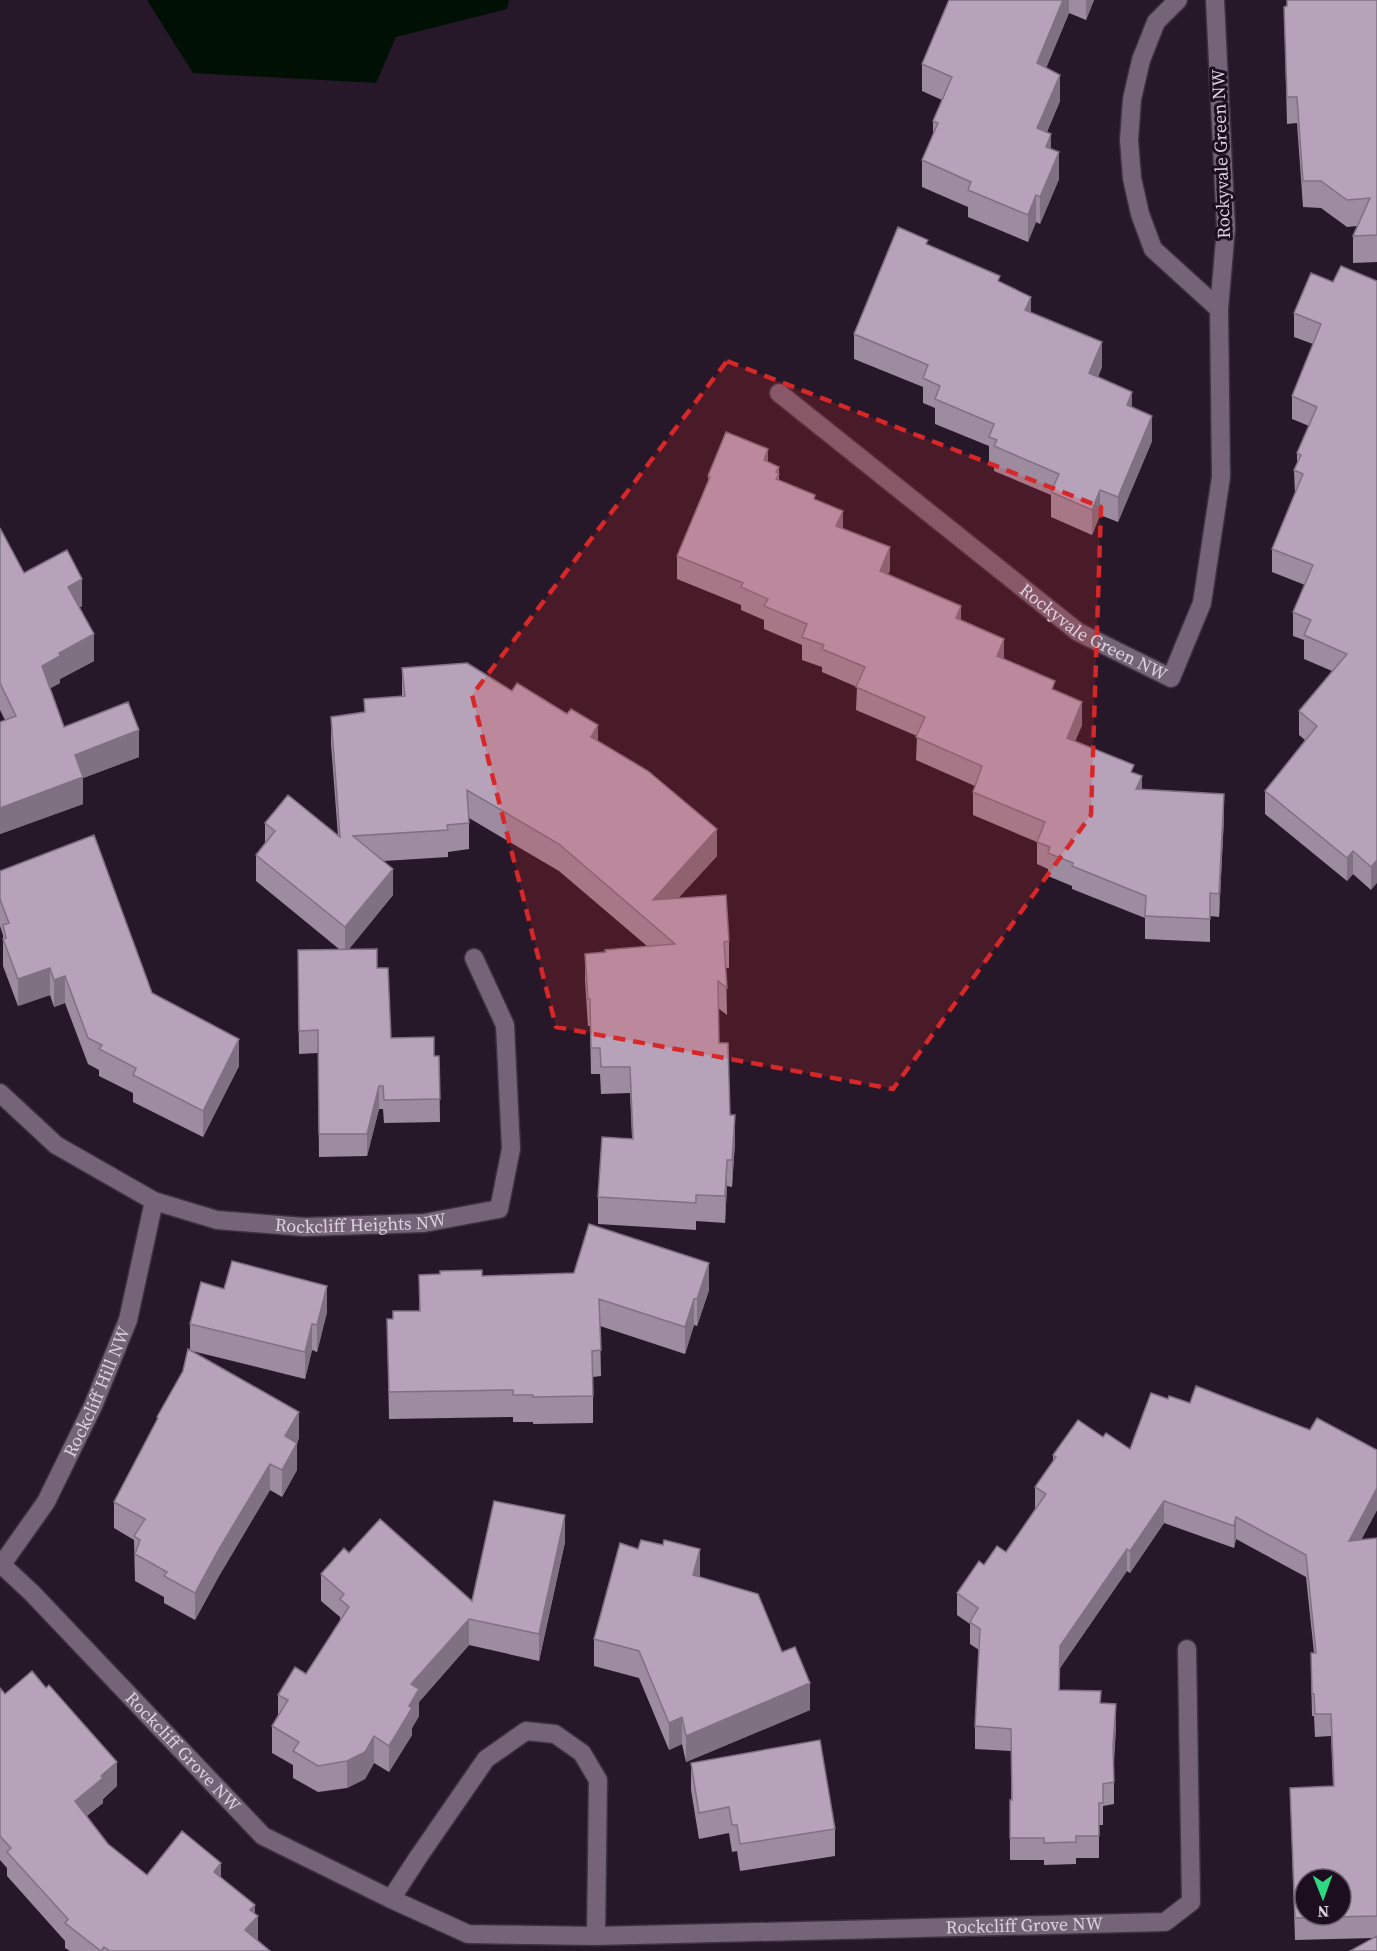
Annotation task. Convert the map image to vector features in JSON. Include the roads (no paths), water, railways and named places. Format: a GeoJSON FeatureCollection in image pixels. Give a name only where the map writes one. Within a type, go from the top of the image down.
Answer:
{"type":"FeatureCollection","features":[{"type":"Feature","properties":{"kind":"street"},"geometry":{"type":"LineString","coordinates":[[1178,0],[1156,22],[1142,60],[1132,99],[1129,140],[1132,178],[1140,214],[1153,249],[1219,309]]}},
{"type":"Feature","properties":{"kind":"street","name":"Rockyvale Green NW"},"geometry":{"type":"LineString","coordinates":[[779,393],[1078,633],[1171,678],[1202,603],[1221,477],[1219,309],[1226,228],[1215,0]]}},
{"type":"Feature","properties":{"kind":"street","name":"Rockcliff Heights NW"},"geometry":{"type":"LineString","coordinates":[[0,1093],[56,1144],[154,1201],[217,1220],[304,1227],[424,1223],[499,1209],[511,1149],[505,1024],[474,958]]}},
{"type":"Feature","properties":{"kind":"street","name":"Rockcliff Hill NW"},"geometry":{"type":"LineString","coordinates":[[1,1566],[46,1502],[97,1395],[128,1320],[154,1201]]}},
{"type":"Feature","properties":{"kind":"street","name":"Rockcliff Grove NW"},"geometry":{"type":"LineString","coordinates":[[1,1566],[32,1593],[263,1836],[468,1934],[596,1936],[1165,1922],[1191,1902],[1187,1649]]}},
{"type":"Feature","properties":{"kind":"street"},"geometry":{"type":"LineString","coordinates":[[391,1899],[486,1759],[526,1731],[555,1734],[582,1753],[598,1780],[596,1936]]}}]}
